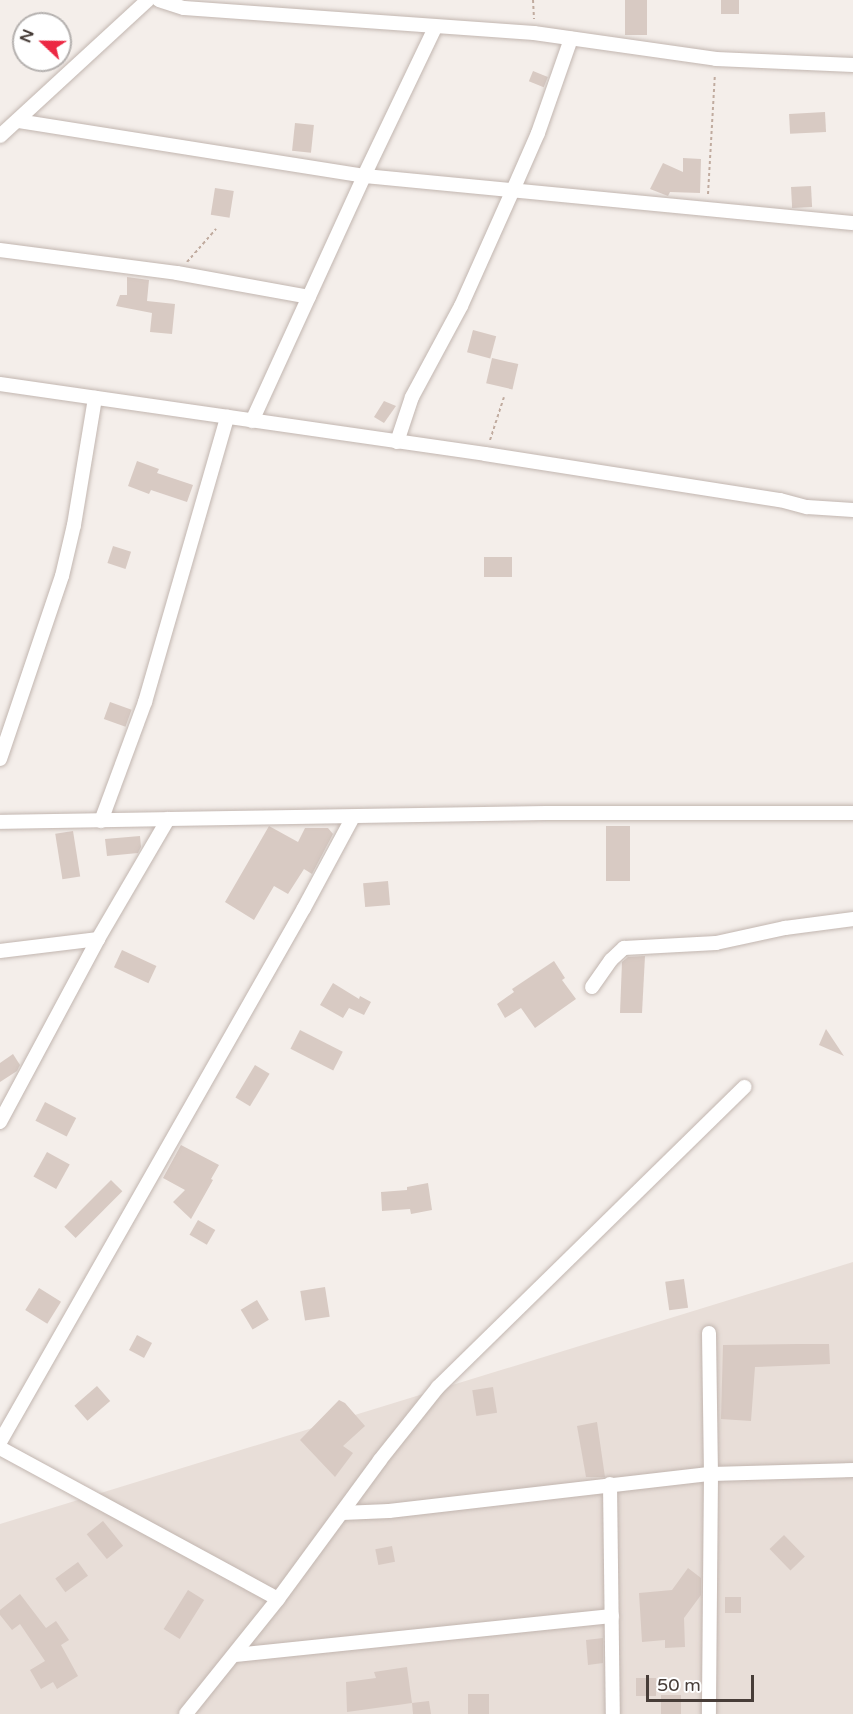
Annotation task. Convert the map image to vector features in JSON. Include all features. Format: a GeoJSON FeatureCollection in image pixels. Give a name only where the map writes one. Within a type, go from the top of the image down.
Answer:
{"type":"FeatureCollection","features":[{"type":"Feature","properties":{"kind":"street"},"geometry":{"type":"LineString","coordinates":[[0,136],[148,0]]}},
{"type":"Feature","properties":{"kind":"street"},"geometry":{"type":"LineString","coordinates":[[159,0],[184,8],[534,33],[716,59],[853,65]]}},
{"type":"Feature","properties":{"kind":"street"},"geometry":{"type":"LineString","coordinates":[[252,421],[435,27]]}},
{"type":"Feature","properties":{"kind":"street"},"geometry":{"type":"LineString","coordinates":[[397,442],[412,397],[460,306],[538,133],[571,39]]}},
{"type":"Feature","properties":{"kind":"street"},"geometry":{"type":"LineString","coordinates":[[18,121],[364,176],[853,223]]}},
{"type":"Feature","properties":{"kind":"street"},"geometry":{"type":"LineString","coordinates":[[0,250],[177,273],[309,297]]}},
{"type":"Feature","properties":{"kind":"street"},"geometry":{"type":"LineString","coordinates":[[0,384],[485,454],[780,500],[807,507],[853,510]]}},
{"type":"Feature","properties":{"kind":"street"},"geometry":{"type":"LineString","coordinates":[[0,759],[62,576],[74,525],[95,398]]}},
{"type":"Feature","properties":{"kind":"street"},"geometry":{"type":"LineString","coordinates":[[101,821],[145,702],[227,417]]}},
{"type":"Feature","properties":{"kind":"street"},"geometry":{"type":"LineString","coordinates":[[0,822],[546,813],[853,813]]}},
{"type":"Feature","properties":{"kind":"street"},"geometry":{"type":"LineString","coordinates":[[0,1442],[304,908],[353,817]]}},
{"type":"Feature","properties":{"kind":"street"},"geometry":{"type":"LineString","coordinates":[[0,1122],[98,939],[168,819]]}},
{"type":"Feature","properties":{"kind":"street"},"geometry":{"type":"LineString","coordinates":[[592,987],[617,953],[634,946],[716,943],[784,928],[853,919]]}},
{"type":"Feature","properties":{"kind":"street"},"geometry":{"type":"LineString","coordinates":[[0,951],[98,939]]}},
{"type":"Feature","properties":{"kind":"street"},"geometry":{"type":"LineString","coordinates":[[186,1714],[235,1655],[438,1387],[744,1087]]}},
{"type":"Feature","properties":{"kind":"street"},"geometry":{"type":"LineString","coordinates":[[709,1333],[711,1474],[709,1714]]}},
{"type":"Feature","properties":{"kind":"street"},"geometry":{"type":"LineString","coordinates":[[0,1448],[278,1599]]}},
{"type":"Feature","properties":{"kind":"street"},"geometry":{"type":"LineString","coordinates":[[342,1513],[389,1511],[711,1474],[853,1470]]}},
{"type":"Feature","properties":{"kind":"street"},"geometry":{"type":"LineString","coordinates":[[610,1484],[613,1714]]}},
{"type":"Feature","properties":{"kind":"street"},"geometry":{"type":"LineString","coordinates":[[235,1655],[612,1616]]}},
{"type":"Feature","properties":{"kind":"path"},"geometry":{"type":"LineString","coordinates":[[533,0],[534,33]]}},
{"type":"Feature","properties":{"kind":"path"},"geometry":{"type":"LineString","coordinates":[[707,209],[716,59]]}},
{"type":"Feature","properties":{"kind":"path"},"geometry":{"type":"LineString","coordinates":[[177,273],[216,229]]}},
{"type":"Feature","properties":{"kind":"path"},"geometry":{"type":"LineString","coordinates":[[485,454],[504,397]]}},
{"type":"Feature","properties":{"kind":"shaded area"},"geometry":{"type":"Polygon","coordinates":[[[853,1262],[853,1714],[0,1714],[0,1524],[853,1262]]]}},
{"type":"Feature","properties":{"kind":"building"},"geometry":{"type":"Polygon","coordinates":[[[625,0],[647,0],[647,35],[625,35],[625,0]]]}},
{"type":"Feature","properties":{"kind":"building"},"geometry":{"type":"Polygon","coordinates":[[[721,0],[739,0],[739,14],[721,14],[721,0]]]}},
{"type":"Feature","properties":{"kind":"building"},"geometry":{"type":"Polygon","coordinates":[[[533,71],[548,77],[544,87],[529,81],[533,71]]]}},
{"type":"Feature","properties":{"kind":"building"},"geometry":{"type":"Polygon","coordinates":[[[825,112],[826,132],[790,134],[789,114],[825,112]]]}},
{"type":"Feature","properties":{"kind":"building"},"geometry":{"type":"Polygon","coordinates":[[[295,123],[314,125],[311,153],[292,151],[295,123]]]}},
{"type":"Feature","properties":{"kind":"building"},"geometry":{"type":"Polygon","coordinates":[[[683,158],[701,159],[700,193],[670,192],[668,196],[650,189],[663,163],[683,172],[683,158]]]}},
{"type":"Feature","properties":{"kind":"building"},"geometry":{"type":"Polygon","coordinates":[[[811,186],[812,207],[792,208],[791,187],[811,186]]]}},
{"type":"Feature","properties":{"kind":"building"},"geometry":{"type":"Polygon","coordinates":[[[215,188],[234,191],[230,218],[211,215],[215,188]]]}},
{"type":"Feature","properties":{"kind":"building"},"geometry":{"type":"Polygon","coordinates":[[[127,277],[149,280],[147,301],[175,304],[172,334],[150,332],[152,313],[116,306],[120,295],[127,295],[127,277]]]}},
{"type":"Feature","properties":{"kind":"building"},"geometry":{"type":"Polygon","coordinates":[[[473,330],[496,336],[490,358],[467,352],[473,330]]]}},
{"type":"Feature","properties":{"kind":"building"},"geometry":{"type":"Polygon","coordinates":[[[492,358],[518,364],[512,389],[486,383],[492,358]]]}},
{"type":"Feature","properties":{"kind":"building"},"geometry":{"type":"Polygon","coordinates":[[[384,401],[396,406],[384,423],[374,417],[384,401]]]}},
{"type":"Feature","properties":{"kind":"building"},"geometry":{"type":"Polygon","coordinates":[[[137,461],[159,469],[157,473],[193,485],[187,502],[151,490],[149,494],[128,486],[137,461]]]}},
{"type":"Feature","properties":{"kind":"building"},"geometry":{"type":"Polygon","coordinates":[[[113,546],[131,552],[126,569],[107,563],[113,546]]]}},
{"type":"Feature","properties":{"kind":"building"},"geometry":{"type":"Polygon","coordinates":[[[484,557],[512,557],[512,577],[484,577],[484,557]]]}},
{"type":"Feature","properties":{"kind":"building"},"geometry":{"type":"Polygon","coordinates":[[[110,702],[132,710],[125,727],[104,719],[110,702]]]}},
{"type":"Feature","properties":{"kind":"building"},"geometry":{"type":"Polygon","coordinates":[[[269,826],[298,842],[305,828],[328,828],[333,834],[312,874],[304,869],[288,894],[274,886],[254,920],[225,902],[269,826]]]}},
{"type":"Feature","properties":{"kind":"building"},"geometry":{"type":"Polygon","coordinates":[[[606,826],[630,826],[630,881],[606,881],[606,826]]]}},
{"type":"Feature","properties":{"kind":"building"},"geometry":{"type":"Polygon","coordinates":[[[73,831],[80,876],[62,879],[55,834],[73,831]]]}},
{"type":"Feature","properties":{"kind":"building"},"geometry":{"type":"Polygon","coordinates":[[[140,836],[141,847],[138,853],[107,856],[105,839],[140,836]]]}},
{"type":"Feature","properties":{"kind":"building"},"geometry":{"type":"Polygon","coordinates":[[[388,881],[390,905],[365,907],[363,883],[388,881]]]}},
{"type":"Feature","properties":{"kind":"building"},"geometry":{"type":"Polygon","coordinates":[[[122,950],[156,966],[148,983],[114,967],[122,950]]]}},
{"type":"Feature","properties":{"kind":"building"},"geometry":{"type":"Polygon","coordinates":[[[645,956],[642,1013],[620,1013],[622,962],[628,957],[645,956]]]}},
{"type":"Feature","properties":{"kind":"building"},"geometry":{"type":"Polygon","coordinates":[[[554,961],[565,978],[562,980],[576,999],[535,1028],[521,1008],[505,1018],[497,1004],[514,992],[512,989],[554,961]]]}},
{"type":"Feature","properties":{"kind":"building"},"geometry":{"type":"Polygon","coordinates":[[[333,983],[359,999],[360,996],[371,1002],[364,1015],[349,1008],[343,1018],[320,1005],[333,983]]]}},
{"type":"Feature","properties":{"kind":"building"},"geometry":{"type":"Polygon","coordinates":[[[826,1029],[844,1056],[819,1045],[826,1029]]]}},
{"type":"Feature","properties":{"kind":"building"},"geometry":{"type":"Polygon","coordinates":[[[300,1030],[343,1052],[333,1071],[290,1049],[300,1030]]]}},
{"type":"Feature","properties":{"kind":"building"},"geometry":{"type":"Polygon","coordinates":[[[13,1054],[20,1065],[17,1071],[0,1082],[0,1063],[13,1054]]]}},
{"type":"Feature","properties":{"kind":"building"},"geometry":{"type":"Polygon","coordinates":[[[255,1065],[270,1074],[250,1106],[235,1098],[255,1065]]]}},
{"type":"Feature","properties":{"kind":"building"},"geometry":{"type":"Polygon","coordinates":[[[45,1102],[76,1118],[67,1137],[35,1121],[45,1102]]]}},
{"type":"Feature","properties":{"kind":"building"},"geometry":{"type":"Polygon","coordinates":[[[181,1145],[219,1165],[191,1219],[173,1202],[185,1190],[163,1178],[181,1145]]]}},
{"type":"Feature","properties":{"kind":"building"},"geometry":{"type":"Polygon","coordinates":[[[47,1152],[70,1165],[56,1189],[33,1176],[47,1152]]]}},
{"type":"Feature","properties":{"kind":"building"},"geometry":{"type":"Polygon","coordinates":[[[111,1180],[122,1191],[76,1238],[64,1227],[111,1180]]]}},
{"type":"Feature","properties":{"kind":"building"},"geometry":{"type":"Polygon","coordinates":[[[428,1183],[432,1210],[411,1214],[410,1209],[382,1211],[381,1192],[407,1190],[407,1187],[428,1183]]]}},
{"type":"Feature","properties":{"kind":"building"},"geometry":{"type":"Polygon","coordinates":[[[198,1220],[215,1230],[207,1245],[190,1235],[198,1220]]]}},
{"type":"Feature","properties":{"kind":"building"},"geometry":{"type":"Polygon","coordinates":[[[684,1279],[688,1308],[669,1310],[665,1282],[684,1279]]]}},
{"type":"Feature","properties":{"kind":"building"},"geometry":{"type":"Polygon","coordinates":[[[325,1287],[330,1317],[305,1321],[300,1291],[325,1287]]]}},
{"type":"Feature","properties":{"kind":"building"},"geometry":{"type":"Polygon","coordinates":[[[39,1288],[61,1302],[47,1324],[25,1310],[39,1288]]]}},
{"type":"Feature","properties":{"kind":"building"},"geometry":{"type":"Polygon","coordinates":[[[257,1300],[269,1320],[253,1330],[241,1310],[257,1300]]]}},
{"type":"Feature","properties":{"kind":"building"},"geometry":{"type":"Polygon","coordinates":[[[137,1335],[152,1343],[144,1358],[129,1350],[137,1335]]]}},
{"type":"Feature","properties":{"kind":"building"},"geometry":{"type":"Polygon","coordinates":[[[829,1344],[830,1364],[755,1367],[751,1421],[721,1419],[723,1345],[829,1344]]]}},
{"type":"Feature","properties":{"kind":"building"},"geometry":{"type":"Polygon","coordinates":[[[97,1386],[110,1401],[87,1421],[74,1406],[97,1386]]]}},
{"type":"Feature","properties":{"kind":"building"},"geometry":{"type":"Polygon","coordinates":[[[493,1387],[497,1413],[476,1416],[472,1390],[493,1387]]]}},
{"type":"Feature","properties":{"kind":"building"},"geometry":{"type":"Polygon","coordinates":[[[339,1400],[345,1403],[365,1426],[343,1446],[353,1453],[335,1477],[300,1440],[339,1400]]]}},
{"type":"Feature","properties":{"kind":"building"},"geometry":{"type":"Polygon","coordinates":[[[597,1422],[605,1477],[586,1477],[577,1426],[597,1422]]]}},
{"type":"Feature","properties":{"kind":"building"},"geometry":{"type":"Polygon","coordinates":[[[103,1521],[123,1546],[107,1559],[87,1534],[103,1521]]]}},
{"type":"Feature","properties":{"kind":"building"},"geometry":{"type":"Polygon","coordinates":[[[784,1535],[805,1557],[790,1570],[770,1549],[784,1535]]]}},
{"type":"Feature","properties":{"kind":"building"},"geometry":{"type":"Polygon","coordinates":[[[392,1546],[395,1562],[378,1565],[375,1549],[392,1546]]]}},
{"type":"Feature","properties":{"kind":"building"},"geometry":{"type":"Polygon","coordinates":[[[78,1562],[88,1576],[65,1592],[55,1578],[78,1562]]]}},
{"type":"Feature","properties":{"kind":"building"},"geometry":{"type":"Polygon","coordinates":[[[688,1568],[701,1578],[701,1595],[684,1618],[685,1647],[665,1648],[665,1640],[642,1642],[639,1593],[672,1590],[688,1568]]]}},
{"type":"Feature","properties":{"kind":"building"},"geometry":{"type":"Polygon","coordinates":[[[188,1590],[204,1600],[180,1639],[164,1629],[188,1590]]]}},
{"type":"Feature","properties":{"kind":"building"},"geometry":{"type":"Polygon","coordinates":[[[20,1594],[46,1628],[56,1621],[69,1640],[61,1645],[78,1676],[57,1689],[53,1682],[41,1689],[30,1670],[45,1661],[20,1624],[12,1630],[0,1615],[0,1610],[20,1594]]]}},
{"type":"Feature","properties":{"kind":"building"},"geometry":{"type":"Polygon","coordinates":[[[725,1597],[741,1597],[741,1613],[725,1613],[725,1597]]]}},
{"type":"Feature","properties":{"kind":"building"},"geometry":{"type":"Polygon","coordinates":[[[603,1638],[603,1663],[588,1665],[586,1640],[603,1638]]]}},
{"type":"Feature","properties":{"kind":"building"},"geometry":{"type":"Polygon","coordinates":[[[407,1667],[412,1703],[347,1712],[346,1682],[376,1678],[374,1672],[407,1667]]]}},
{"type":"Feature","properties":{"kind":"building"},"geometry":{"type":"Polygon","coordinates":[[[636,1678],[656,1678],[656,1696],[636,1696],[636,1678]]]}},
{"type":"Feature","properties":{"kind":"building"},"geometry":{"type":"Polygon","coordinates":[[[468,1694],[489,1694],[489,1714],[468,1714],[468,1694]]]}},
{"type":"Feature","properties":{"kind":"building"},"geometry":{"type":"Polygon","coordinates":[[[661,1695],[681,1695],[681,1714],[661,1714],[661,1695]]]}},
{"type":"Feature","properties":{"kind":"building"},"geometry":{"type":"Polygon","coordinates":[[[429,1701],[431,1714],[413,1714],[412,1703],[429,1701]]]}}]}
